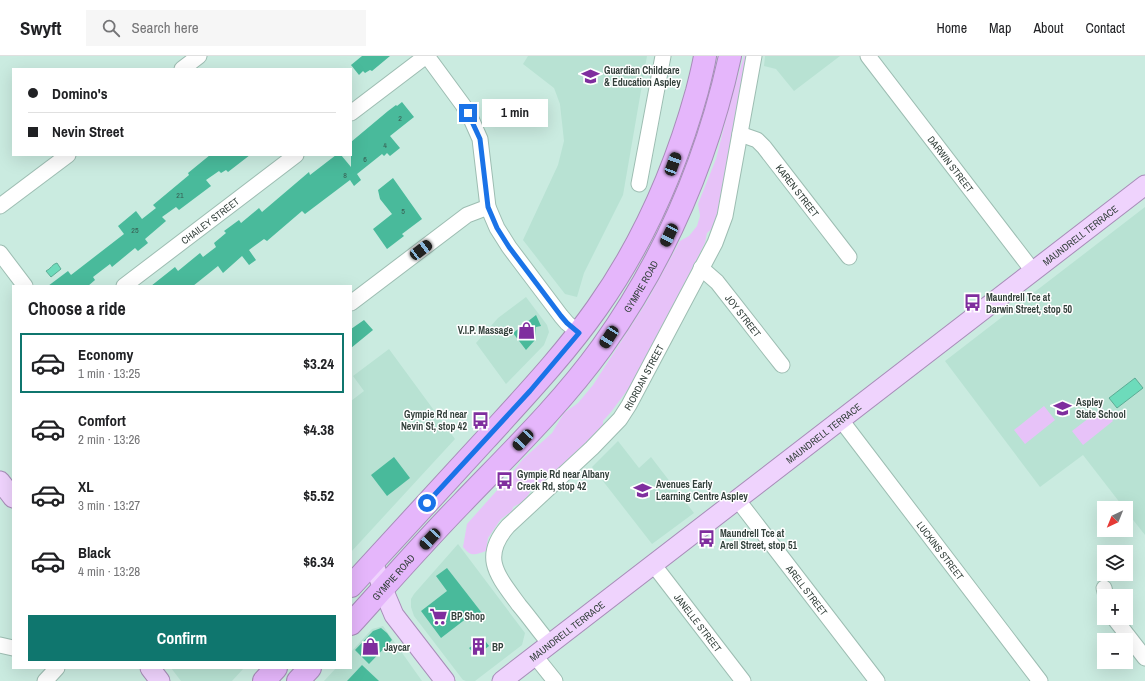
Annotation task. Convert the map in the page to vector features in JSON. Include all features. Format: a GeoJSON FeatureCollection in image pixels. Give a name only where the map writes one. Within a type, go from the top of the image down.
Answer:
{"type":"FeatureCollection","features":[{"type":"Feature","properties":{"kind":"highway"},"geometry":{"type":"LineString","coordinates":[[352,585],[530,391],[579,333],[616,279],[648,222],[673,164],[706,56]]}},
{"type":"Feature","properties":{"kind":"highway","name":"GYMPIE ROAD"},"geometry":{"type":"LineString","coordinates":[[352,623],[551,410],[602,347],[642,285],[677,218],[704,148],[724,85],[730,56]]}},
{"type":"Feature","properties":{"kind":"highway"},"geometry":{"type":"LineString","coordinates":[[530,391],[551,410]]}},
{"type":"Feature","properties":{"kind":"highway"},"geometry":{"type":"LineString","coordinates":[[264,681],[275,669]]}},
{"type":"Feature","properties":{"kind":"highway"},"geometry":{"type":"LineString","coordinates":[[298,681],[309,669]]}},
{"type":"Feature","properties":{"kind":"main road","name":"MAUNDRELL TERRACE"},"geometry":{"type":"LineString","coordinates":[[502,681],[1145,185]]}},
{"type":"Feature","properties":{"kind":"main road"},"geometry":{"type":"LineString","coordinates":[[0,481],[12,497]]}},
{"type":"Feature","properties":{"kind":"main road"},"geometry":{"type":"LineString","coordinates":[[373,562],[394,615],[444,680]]}},
{"type":"Feature","properties":{"kind":"main road"},"geometry":{"type":"LineString","coordinates":[[138,669],[146,681]]}},
{"type":"Feature","properties":{"kind":"main road"},"geometry":{"type":"LineString","coordinates":[[151,669],[160,681]]}},
{"type":"Feature","properties":{"kind":"street"},"geometry":{"type":"LineString","coordinates":[[183,68],[199,56]]}},
{"type":"Feature","properties":{"kind":"street"},"geometry":{"type":"LineString","coordinates":[[352,112],[426,56],[463,105],[480,139],[488,207],[497,228],[509,247],[562,317],[579,333]]}},
{"type":"Feature","properties":{"kind":"street"},"geometry":{"type":"LineString","coordinates":[[639,184],[663,56]]}},
{"type":"Feature","properties":{"kind":"street","name":"RIORDAN STREET"},"geometry":{"type":"LineString","coordinates":[[550,644],[501,580],[495,567],[494,551],[496,544],[499,537],[508,526],[592,448],[620,419],[629,405],[721,230],[725,216],[754,56]]}},
{"type":"Feature","properties":{"kind":"street","name":"DARWIN STREET"},"geometry":{"type":"LineString","coordinates":[[868,56],[1034,271]]}},
{"type":"Feature","properties":{"kind":"street","name":"KAREN STREET"},"geometry":{"type":"LineString","coordinates":[[740,134],[757,140],[764,147],[849,257]]}},
{"type":"Feature","properties":{"kind":"street"},"geometry":{"type":"LineString","coordinates":[[0,206],[67,156]]}},
{"type":"Feature","properties":{"kind":"street","name":"CHAILEY STREET"},"geometry":{"type":"LineString","coordinates":[[126,285],[295,156]]}},
{"type":"Feature","properties":{"kind":"street"},"geometry":{"type":"LineString","coordinates":[[352,302],[467,215],[488,207]]}},
{"type":"Feature","properties":{"kind":"street"},"geometry":{"type":"LineString","coordinates":[[0,253],[24,285]]}},
{"type":"Feature","properties":{"kind":"street","name":"JOY STREET"},"geometry":{"type":"LineString","coordinates":[[701,268],[717,282],[782,365]]}},
{"type":"Feature","properties":{"kind":"street","name":"LUCKINS STREET"},"geometry":{"type":"LineString","coordinates":[[841,420],[1040,681]]}},
{"type":"Feature","properties":{"kind":"street","name":"ARELL STREET"},"geometry":{"type":"LineString","coordinates":[[737,499],[877,681]]}},
{"type":"Feature","properties":{"kind":"street","name":"JANELLE STREET"},"geometry":{"type":"LineString","coordinates":[[653,564],[743,681]]}},
{"type":"Feature","properties":{"kind":"street"},"geometry":{"type":"LineString","coordinates":[[1119,625],[1145,658]]}},
{"type":"Feature","properties":{"kind":"street"},"geometry":{"type":"LineString","coordinates":[[0,645],[12,648]]}},
{"type":"Feature","properties":{"kind":"street"},"geometry":{"type":"LineString","coordinates":[[535,656],[555,681]]}},
{"type":"Feature","properties":{"kind":"street"},"geometry":{"type":"LineString","coordinates":[[45,681],[56,669]]}},
{"type":"Feature","properties":{"kind":"shaded area"},"geometry":{"type":"Polygon","coordinates":[[[528,56],[647,56],[623,195],[584,273],[577,297],[565,294],[523,240],[558,165],[564,141],[560,104],[554,88],[523,64],[528,56]]]}},
{"type":"Feature","properties":{"kind":"shaded area"},"geometry":{"type":"Polygon","coordinates":[[[744,56],[749,56],[715,226],[707,233],[705,243],[635,380],[603,421],[603,426],[546,482],[533,487],[521,503],[513,507],[512,511],[501,519],[488,538],[486,551],[471,554],[463,547],[467,524],[523,459],[552,433],[564,413],[578,403],[593,385],[646,303],[680,241],[689,236],[697,226],[700,216],[698,204],[716,159],[744,56]]]}},
{"type":"Feature","properties":{"kind":"shaded area"},"geometry":{"type":"Polygon","coordinates":[[[765,56],[840,56],[794,91],[776,69],[764,66],[765,56]]]}},
{"type":"Feature","properties":{"kind":"shaded area","name":"Aspley State School"},"geometry":{"type":"Polygon","coordinates":[[[1145,207],[1145,535],[1133,520],[1133,501],[1119,501],[1083,455],[1040,487],[945,361],[1145,207]]]}},
{"type":"Feature","properties":{"kind":"shaded area"},"geometry":{"type":"Polygon","coordinates":[[[57,263],[61,269],[51,277],[46,271],[57,263]]]}},
{"type":"Feature","properties":{"kind":"shaded area"},"geometry":{"type":"Polygon","coordinates":[[[526,297],[547,325],[549,332],[544,345],[506,384],[476,343],[498,318],[526,297]]]}},
{"type":"Feature","properties":{"kind":"shaded area"},"geometry":{"type":"Polygon","coordinates":[[[389,349],[455,439],[352,551],[352,400],[364,391],[353,376],[389,349]]]}},
{"type":"Feature","properties":{"kind":"shaded area"},"geometry":{"type":"Polygon","coordinates":[[[1135,378],[1143,388],[1117,408],[1109,398],[1135,378]]]}},
{"type":"Feature","properties":{"kind":"shaded area"},"geometry":{"type":"Polygon","coordinates":[[[1044,406],[1055,420],[1025,444],[1014,430],[1044,406]]]}},
{"type":"Feature","properties":{"kind":"shaded area"},"geometry":{"type":"Polygon","coordinates":[[[1102,408],[1113,421],[1083,445],[1072,431],[1102,408]]]}},
{"type":"Feature","properties":{"kind":"shaded area","name":"Avenues Early Learning Centre Aspley"},"geometry":{"type":"Polygon","coordinates":[[[618,441],[639,468],[651,457],[694,513],[652,544],[592,467],[618,441]]]}},
{"type":"Feature","properties":{"kind":"shaded area"},"geometry":{"type":"Polygon","coordinates":[[[458,544],[525,633],[522,645],[475,681],[463,680],[414,616],[411,607],[411,599],[414,594],[458,544]]]}},
{"type":"Feature","properties":{"kind":"shaded area"},"geometry":{"type":"Polygon","coordinates":[[[383,626],[422,681],[324,681],[335,669],[352,669],[352,651],[372,629],[383,626]]]}},
{"type":"Feature","properties":{"kind":"shaded area"},"geometry":{"type":"Polygon","coordinates":[[[172,669],[243,669],[232,681],[181,681],[172,669]]]}},
{"type":"Feature","properties":{"kind":"building"},"geometry":{"type":"Polygon","coordinates":[[[362,56],[390,56],[372,71],[370,70],[365,73],[363,71],[359,75],[351,65],[362,56]]]}},
{"type":"Feature","properties":{"kind":"building"},"geometry":{"type":"Polygon","coordinates":[[[402,102],[414,117],[390,136],[400,148],[390,156],[387,153],[384,156],[382,154],[357,174],[361,180],[354,186],[350,180],[305,214],[302,211],[267,241],[264,239],[249,250],[256,260],[249,265],[242,256],[223,273],[218,266],[194,285],[152,285],[175,267],[178,271],[200,253],[203,257],[216,247],[214,243],[226,233],[224,231],[239,220],[241,223],[259,208],[262,212],[309,172],[310,175],[335,156],[342,156],[351,167],[352,141],[388,111],[396,105],[397,106],[402,102]]]}},
{"type":"Feature","properties":{"kind":"building"},"geometry":{"type":"Polygon","coordinates":[[[209,156],[249,156],[228,172],[226,170],[221,173],[219,171],[206,180],[211,186],[179,210],[176,207],[162,217],[166,221],[145,239],[148,243],[138,251],[135,248],[112,267],[110,264],[93,277],[95,280],[89,285],[49,285],[68,271],[71,275],[124,234],[118,226],[136,211],[142,219],[156,208],[153,205],[189,175],[188,173],[209,156]]]}},
{"type":"Feature","properties":{"kind":"building"},"geometry":{"type":"Polygon","coordinates":[[[393,178],[422,219],[402,234],[404,236],[387,249],[373,229],[392,214],[380,199],[378,190],[393,178]]]}},
{"type":"Feature","properties":{"kind":"building","name":"V.I.P. Massage"},"geometry":{"type":"Polygon","coordinates":[[[536,315],[541,326],[536,327],[535,340],[526,350],[513,333],[536,315]]]}},
{"type":"Feature","properties":{"kind":"building"},"geometry":{"type":"Polygon","coordinates":[[[364,320],[373,330],[352,347],[352,328],[364,320]]]}},
{"type":"Feature","properties":{"kind":"building"},"geometry":{"type":"Polygon","coordinates":[[[394,457],[410,478],[387,496],[371,475],[394,457]]]}},
{"type":"Feature","properties":{"kind":"building"},"geometry":{"type":"Polygon","coordinates":[[[447,568],[482,613],[470,622],[467,618],[441,638],[421,611],[447,591],[436,576],[447,568]]]}},
{"type":"Feature","properties":{"kind":"building","name":"Jaycar"},"geometry":{"type":"Polygon","coordinates":[[[381,628],[392,640],[369,664],[355,650],[373,631],[381,628]]]}},
{"type":"Feature","properties":{"kind":"building","name":"BP"},"geometry":{"type":"Polygon","coordinates":[[[483,638],[489,646],[476,656],[469,648],[483,638]]]}},
{"type":"Feature","properties":{"kind":"building"},"geometry":{"type":"Polygon","coordinates":[[[362,665],[379,681],[347,681],[362,665]]]}},
{"type":"Feature","properties":{"kind":"place","name":"Guardian Childcare & Education Aspley"},"geometry":{"type":"Point","coordinates":[591,76]}},
{"type":"Feature","properties":{"kind":"place","name":"Maundrell Tce at Darwin Street, stop 50"},"geometry":{"type":"Point","coordinates":[973,303]}},
{"type":"Feature","properties":{"kind":"place","name":"V.I.P. Massage"},"geometry":{"type":"Point","coordinates":[526,330]}},
{"type":"Feature","properties":{"kind":"place","name":"Aspley State School"},"geometry":{"type":"Point","coordinates":[1063,408]}},
{"type":"Feature","properties":{"kind":"place","name":"Gympie Rd near Nevin St, stop 42"},"geometry":{"type":"Point","coordinates":[480,420]}},
{"type":"Feature","properties":{"kind":"place","name":"Gympie Rd near Albany Creek Rd, stop 42"},"geometry":{"type":"Point","coordinates":[504,480]}},
{"type":"Feature","properties":{"kind":"place","name":"Avenues Early Learning Centre Aspley"},"geometry":{"type":"Point","coordinates":[643,490]}},
{"type":"Feature","properties":{"kind":"place","name":"Maundrell Tce at Arell Street, stop 51"},"geometry":{"type":"Point","coordinates":[707,539]}},
{"type":"Feature","properties":{"kind":"place","name":"BP Shop"},"geometry":{"type":"Point","coordinates":[438,616]}},
{"type":"Feature","properties":{"kind":"place","name":"Jaycar"},"geometry":{"type":"Point","coordinates":[371,647]}},
{"type":"Feature","properties":{"kind":"place","name":"BP"},"geometry":{"type":"Point","coordinates":[479,647]}},
{"type":"Feature","properties":{"kind":"route"},"geometry":{"type":"LineString","coordinates":[[427,503],[530,391],[579,333],[561,316],[509,247],[497,228],[488,207],[480,139],[468,113]]}}]}
